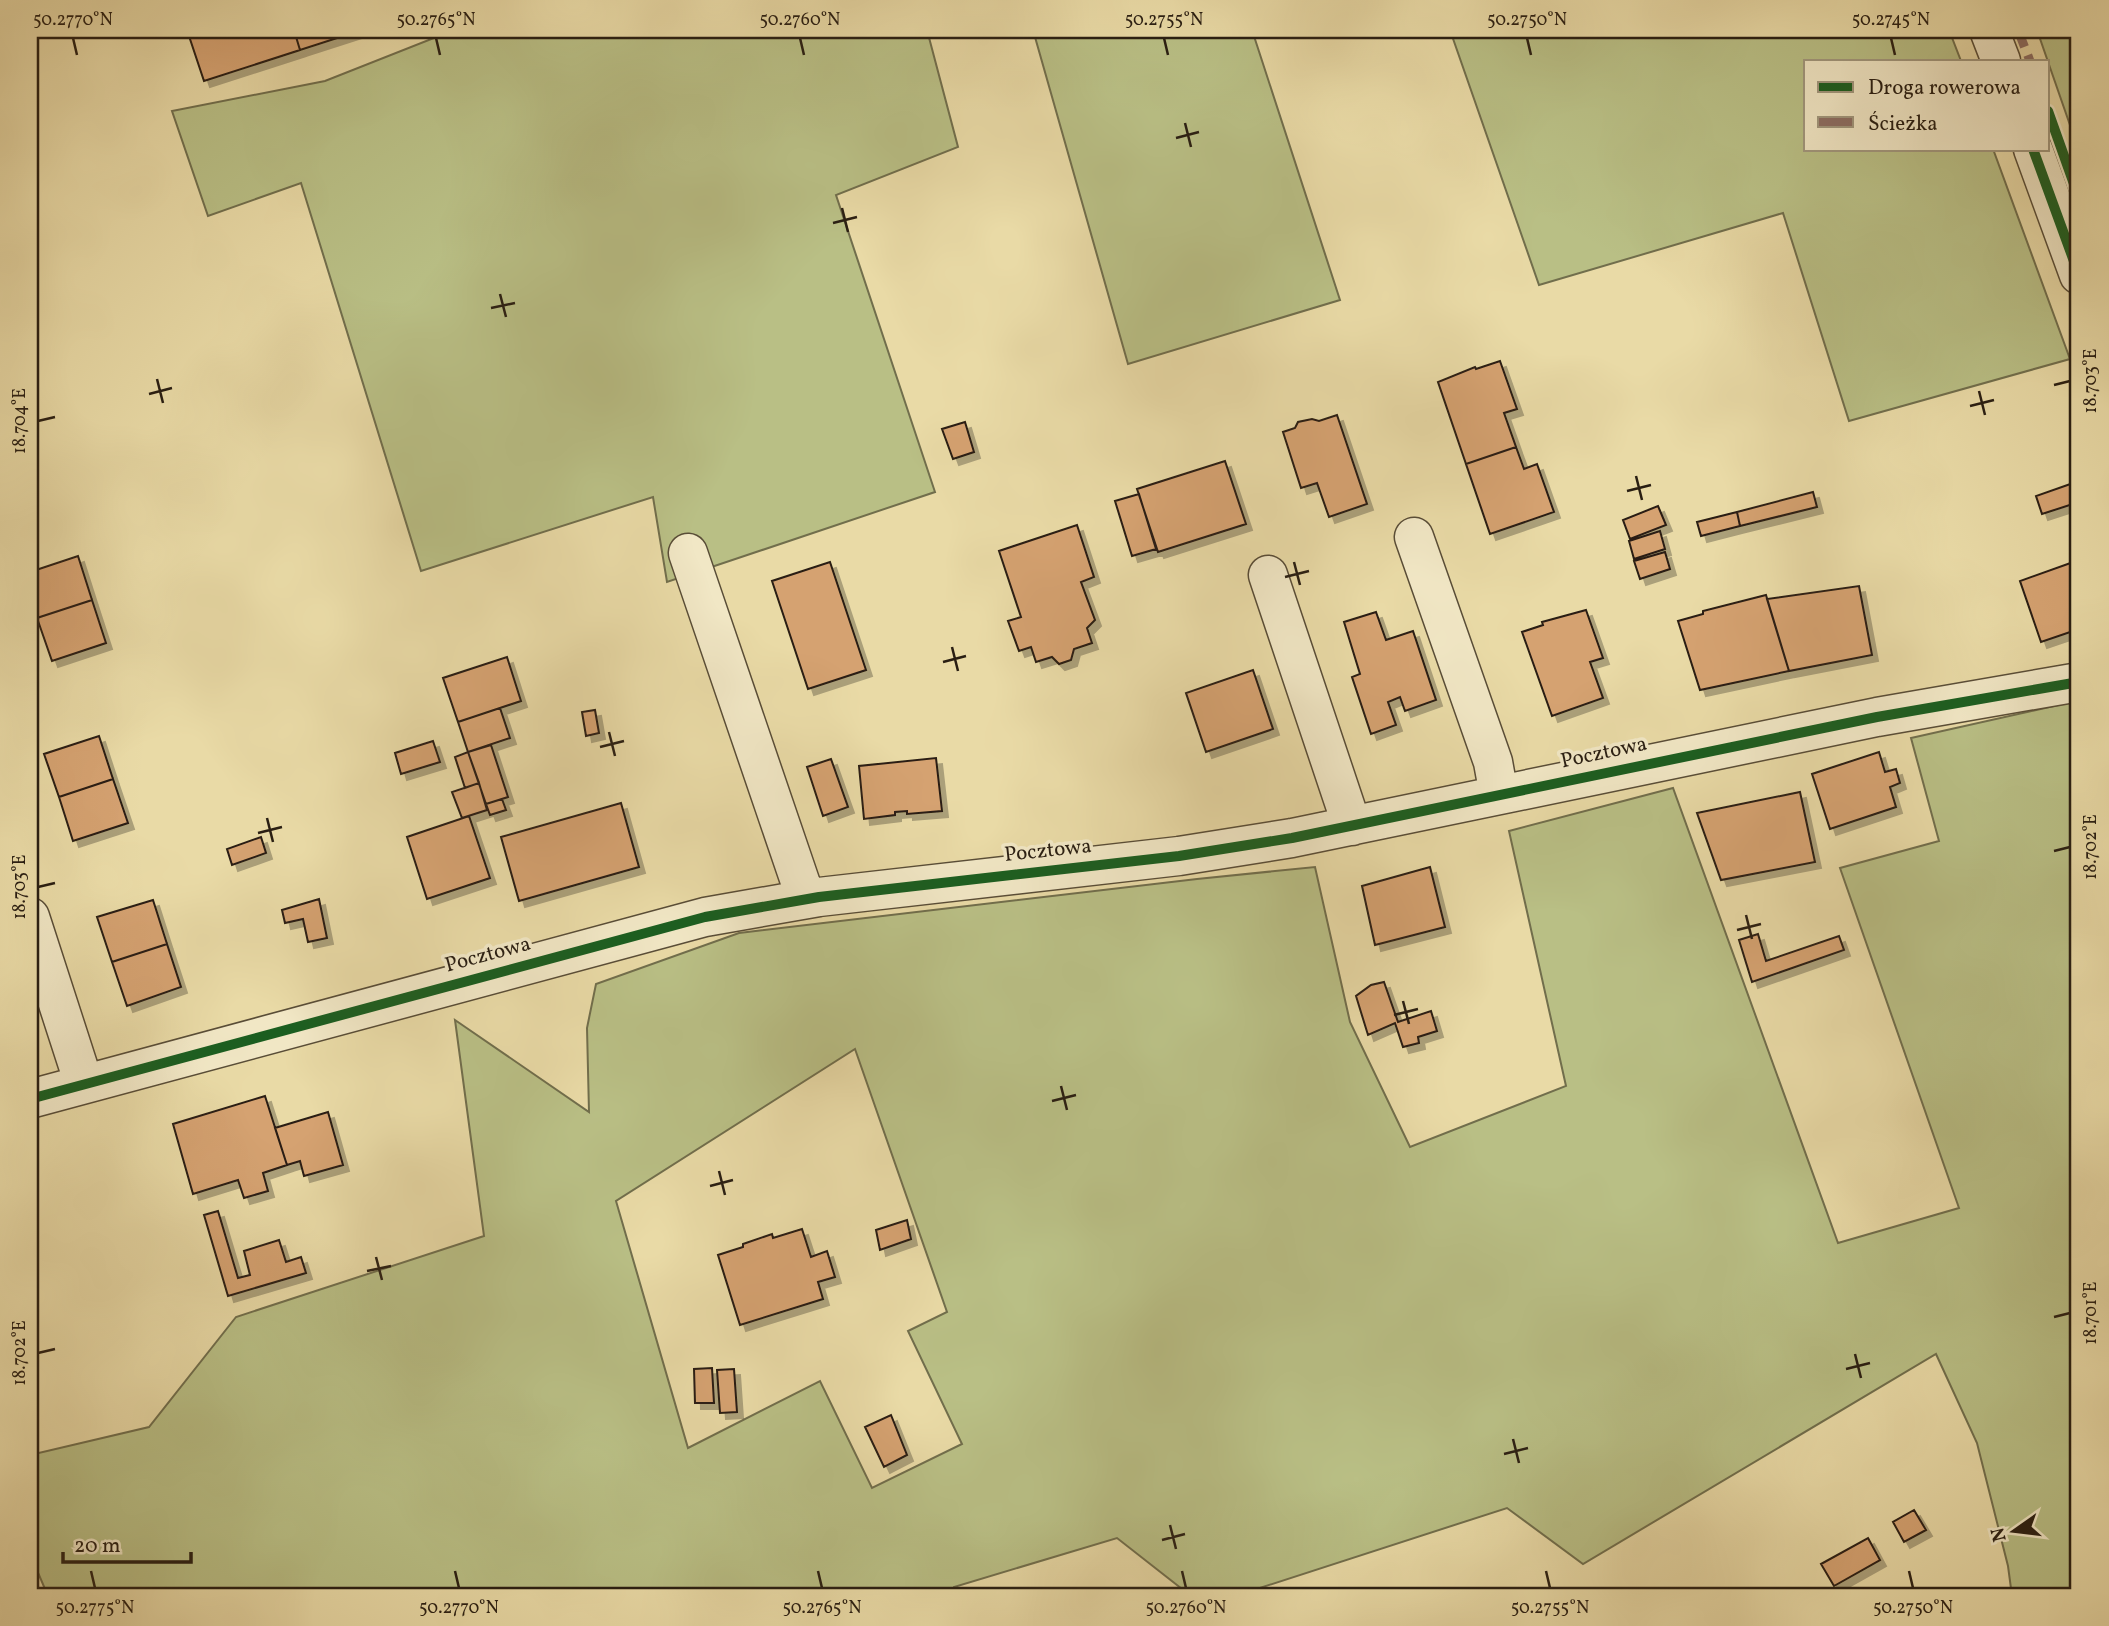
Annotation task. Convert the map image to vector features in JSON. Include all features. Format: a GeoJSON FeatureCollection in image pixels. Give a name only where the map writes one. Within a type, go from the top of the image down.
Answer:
{"type":"FeatureCollection","features":[{"type":"Feature","properties":{"kind":"street"},"geometry":{"type":"LineString","coordinates":[[1989,30],[2001,60]]}},
{"type":"Feature","properties":{"kind":"street"},"geometry":{"type":"LineString","coordinates":[[2033,150],[2079,275]]}},
{"type":"Feature","properties":{"kind":"street"},"geometry":{"type":"LineString","coordinates":[[1414,537],[1493,762],[1499,794]]}},
{"type":"Feature","properties":{"kind":"street"},"geometry":{"type":"LineString","coordinates":[[688,553],[806,899]]}},
{"type":"Feature","properties":{"kind":"street"},"geometry":{"type":"LineString","coordinates":[[1268,575],[1352,826]]}},
{"type":"Feature","properties":{"kind":"street","name":"Pocztowa"},"geometry":{"type":"LineString","coordinates":[[30,1099],[705,918],[806,899],[1179,856],[1292,838],[1877,717],[2079,681]]}},
{"type":"Feature","properties":{"kind":"street"},"geometry":{"type":"LineString","coordinates":[[30,917],[84,1084]]}},
{"type":"Feature","properties":{"kind":"green space"},"geometry":{"type":"Polygon","coordinates":[[[454,30],[927,30],[958,147],[836,195],[935,492],[667,582],[653,497],[421,571],[301,183],[208,216],[172,111],[325,81],[454,30]]]}},
{"type":"Feature","properties":{"kind":"green space"},"geometry":{"type":"Polygon","coordinates":[[[1033,30],[1252,30],[1340,300],[1128,364],[1033,30]]]}},
{"type":"Feature","properties":{"kind":"green space"},"geometry":{"type":"Polygon","coordinates":[[[1450,30],[1949,30],[1961,60],[1804,60],[1804,150],[1993,150],[2070,359],[1849,421],[1783,213],[1539,285],[1450,30]]]}},
{"type":"Feature","properties":{"kind":"green space"},"geometry":{"type":"Polygon","coordinates":[[[2037,30],[2079,30],[2079,151],[2050,67],[2050,60],[2047,60],[2037,30]]]}},
{"type":"Feature","properties":{"kind":"green space"},"geometry":{"type":"Polygon","coordinates":[[[2076,701],[2079,710],[2079,1596],[2012,1596],[2008,1566],[1977,1443],[1936,1354],[1583,1564],[1507,1508],[1235,1596],[1191,1596],[1117,1538],[954,1587],[952,1596],[48,1596],[30,1554],[30,1455],[149,1427],[236,1317],[484,1236],[455,1020],[589,1112],[587,1028],[596,984],[739,933],[1315,867],[1350,1022],[1410,1147],[1566,1086],[1509,831],[1673,788],[1838,1243],[1959,1208],[1840,868],[1939,841],[1911,738],[2076,701]],[[855,1049],[616,1201],[688,1448],[820,1381],[872,1488],[962,1444],[908,1331],[947,1312],[855,1049]]]}},
{"type":"Feature","properties":{"kind":"building"},"geometry":{"type":"Polygon","coordinates":[[[187,30],[294,30],[300,50],[204,81],[187,30]]]}},
{"type":"Feature","properties":{"kind":"building"},"geometry":{"type":"Polygon","coordinates":[[[294,30],[362,30],[300,50],[294,30]]]}},
{"type":"Feature","properties":{"kind":"building"},"geometry":{"type":"Polygon","coordinates":[[[1500,361],[1517,409],[1504,413],[1516,447],[1466,464],[1438,382],[1475,367],[1476,369],[1500,361]]]}},
{"type":"Feature","properties":{"kind":"building"},"geometry":{"type":"Polygon","coordinates":[[[1337,415],[1367,504],[1329,517],[1317,483],[1301,488],[1283,432],[1295,428],[1298,422],[1312,419],[1319,421],[1337,415]]]}},
{"type":"Feature","properties":{"kind":"building"},"geometry":{"type":"Polygon","coordinates":[[[965,422],[974,452],[953,459],[942,429],[965,422]]]}},
{"type":"Feature","properties":{"kind":"building"},"geometry":{"type":"Polygon","coordinates":[[[1516,447],[1524,469],[1537,464],[1554,512],[1490,534],[1466,464],[1516,447]]]}},
{"type":"Feature","properties":{"kind":"building"},"geometry":{"type":"Polygon","coordinates":[[[1225,461],[1246,524],[1158,552],[1137,489],[1225,461]]]}},
{"type":"Feature","properties":{"kind":"building"},"geometry":{"type":"Polygon","coordinates":[[[2079,481],[2079,502],[2042,514],[2036,496],[2079,481]]]}},
{"type":"Feature","properties":{"kind":"building"},"geometry":{"type":"Polygon","coordinates":[[[1813,492],[1817,507],[1740,526],[1737,512],[1813,492]]]}},
{"type":"Feature","properties":{"kind":"building"},"geometry":{"type":"Polygon","coordinates":[[[1139,494],[1156,549],[1132,556],[1115,501],[1139,494]]]}},
{"type":"Feature","properties":{"kind":"building"},"geometry":{"type":"Polygon","coordinates":[[[1658,506],[1666,525],[1630,539],[1623,520],[1658,506]]]}},
{"type":"Feature","properties":{"kind":"building"},"geometry":{"type":"Polygon","coordinates":[[[1737,512],[1740,526],[1701,536],[1697,522],[1737,512]]]}},
{"type":"Feature","properties":{"kind":"building"},"geometry":{"type":"Polygon","coordinates":[[[1077,525],[1094,577],[1081,582],[1095,620],[1087,628],[1092,643],[1074,649],[1071,660],[1059,664],[1052,657],[1036,662],[1031,647],[1019,651],[1008,621],[1021,617],[999,551],[1077,525]]]}},
{"type":"Feature","properties":{"kind":"building"},"geometry":{"type":"Polygon","coordinates":[[[1660,531],[1665,549],[1634,559],[1629,541],[1660,531]]]}},
{"type":"Feature","properties":{"kind":"building"},"geometry":{"type":"Polygon","coordinates":[[[1665,552],[1670,569],[1640,579],[1634,561],[1665,552]]]}},
{"type":"Feature","properties":{"kind":"building"},"geometry":{"type":"Polygon","coordinates":[[[78,556],[92,600],[37,618],[30,594],[30,572],[78,556]]]}},
{"type":"Feature","properties":{"kind":"building"},"geometry":{"type":"Polygon","coordinates":[[[2079,560],[2079,629],[2041,642],[2020,581],[2079,560]]]}},
{"type":"Feature","properties":{"kind":"building"},"geometry":{"type":"Polygon","coordinates":[[[830,562],[866,670],[808,689],[772,581],[830,562]]]}},
{"type":"Feature","properties":{"kind":"building"},"geometry":{"type":"Polygon","coordinates":[[[1859,586],[1872,655],[1789,671],[1767,599],[1859,586]]]}},
{"type":"Feature","properties":{"kind":"building"},"geometry":{"type":"Polygon","coordinates":[[[1766,595],[1789,671],[1700,690],[1678,621],[1703,614],[1703,611],[1766,595]]]}},
{"type":"Feature","properties":{"kind":"building"},"geometry":{"type":"Polygon","coordinates":[[[92,600],[106,643],[52,661],[37,618],[92,600]]]}},
{"type":"Feature","properties":{"kind":"building"},"geometry":{"type":"Polygon","coordinates":[[[1586,610],[1603,658],[1590,662],[1603,698],[1552,716],[1522,632],[1543,625],[1542,622],[1586,610]]]}},
{"type":"Feature","properties":{"kind":"building"},"geometry":{"type":"Polygon","coordinates":[[[1376,612],[1386,640],[1413,631],[1436,700],[1405,711],[1400,697],[1388,702],[1396,725],[1371,734],[1352,677],[1360,674],[1344,622],[1376,612]]]}},
{"type":"Feature","properties":{"kind":"building"},"geometry":{"type":"Polygon","coordinates":[[[507,657],[521,701],[458,722],[443,678],[507,657]]]}},
{"type":"Feature","properties":{"kind":"building"},"geometry":{"type":"Polygon","coordinates":[[[1253,670],[1273,729],[1206,752],[1186,693],[1253,670]]]}},
{"type":"Feature","properties":{"kind":"building"},"geometry":{"type":"Polygon","coordinates":[[[500,708],[510,738],[468,752],[458,722],[500,708]]]}},
{"type":"Feature","properties":{"kind":"building"},"geometry":{"type":"Polygon","coordinates":[[[595,710],[599,733],[586,736],[582,712],[595,710]]]}},
{"type":"Feature","properties":{"kind":"building"},"geometry":{"type":"Polygon","coordinates":[[[99,736],[113,779],[59,797],[44,754],[99,736]]]}},
{"type":"Feature","properties":{"kind":"building"},"geometry":{"type":"Polygon","coordinates":[[[433,741],[440,762],[401,774],[395,753],[433,741]]]}},
{"type":"Feature","properties":{"kind":"building"},"geometry":{"type":"Polygon","coordinates":[[[491,745],[508,797],[486,804],[468,752],[491,745]]]}},
{"type":"Feature","properties":{"kind":"building"},"geometry":{"type":"Polygon","coordinates":[[[468,752],[479,783],[465,788],[455,757],[468,752]]]}},
{"type":"Feature","properties":{"kind":"building"},"geometry":{"type":"Polygon","coordinates":[[[1879,752],[1885,772],[1896,769],[1900,783],[1890,787],[1896,807],[1830,829],[1812,774],[1879,752]]]}},
{"type":"Feature","properties":{"kind":"building"},"geometry":{"type":"Polygon","coordinates":[[[936,758],[942,811],[907,814],[907,811],[895,812],[895,815],[864,819],[859,766],[936,758]]]}},
{"type":"Feature","properties":{"kind":"building"},"geometry":{"type":"Polygon","coordinates":[[[831,759],[848,807],[823,816],[807,767],[831,759]]]}},
{"type":"Feature","properties":{"kind":"building"},"geometry":{"type":"Polygon","coordinates":[[[113,779],[128,823],[73,841],[59,797],[113,779]]]}},
{"type":"Feature","properties":{"kind":"building"},"geometry":{"type":"Polygon","coordinates":[[[479,783],[487,810],[462,818],[452,792],[479,783]]]}},
{"type":"Feature","properties":{"kind":"building"},"geometry":{"type":"Polygon","coordinates":[[[1800,792],[1815,862],[1721,880],[1697,813],[1800,792]]]}},
{"type":"Feature","properties":{"kind":"building"},"geometry":{"type":"Polygon","coordinates":[[[502,799],[506,810],[490,815],[486,804],[502,799]]]}},
{"type":"Feature","properties":{"kind":"building"},"geometry":{"type":"Polygon","coordinates":[[[621,803],[639,867],[519,901],[501,837],[621,803]]]}},
{"type":"Feature","properties":{"kind":"building"},"geometry":{"type":"Polygon","coordinates":[[[469,816],[490,878],[427,899],[407,837],[469,816]]]}},
{"type":"Feature","properties":{"kind":"building"},"geometry":{"type":"Polygon","coordinates":[[[261,837],[266,853],[232,865],[227,849],[261,837]]]}},
{"type":"Feature","properties":{"kind":"building"},"geometry":{"type":"Polygon","coordinates":[[[1430,867],[1445,927],[1375,945],[1362,886],[1430,867]]]}},
{"type":"Feature","properties":{"kind":"building"},"geometry":{"type":"Polygon","coordinates":[[[319,899],[327,938],[308,942],[303,919],[285,923],[282,910],[319,899]]]}},
{"type":"Feature","properties":{"kind":"building"},"geometry":{"type":"Polygon","coordinates":[[[153,900],[167,944],[112,962],[97,917],[153,900]]]}},
{"type":"Feature","properties":{"kind":"building"},"geometry":{"type":"Polygon","coordinates":[[[1758,934],[1766,961],[1839,936],[1844,950],[1752,982],[1739,940],[1758,934]]]}},
{"type":"Feature","properties":{"kind":"building"},"geometry":{"type":"Polygon","coordinates":[[[167,944],[181,987],[127,1006],[112,962],[167,944]]]}},
{"type":"Feature","properties":{"kind":"building"},"geometry":{"type":"Polygon","coordinates":[[[1384,982],[1398,1022],[1431,1011],[1437,1031],[1418,1037],[1419,1043],[1403,1047],[1395,1023],[1368,1035],[1356,996],[1371,985],[1384,982]]]}},
{"type":"Feature","properties":{"kind":"building"},"geometry":{"type":"Polygon","coordinates":[[[265,1096],[287,1165],[263,1173],[268,1191],[244,1198],[238,1180],[193,1194],[173,1124],[265,1096]]]}},
{"type":"Feature","properties":{"kind":"building"},"geometry":{"type":"Polygon","coordinates":[[[328,1112],[343,1165],[304,1176],[300,1161],[287,1165],[275,1128],[328,1112]]]}},
{"type":"Feature","properties":{"kind":"building"},"geometry":{"type":"Polygon","coordinates":[[[218,1211],[238,1278],[250,1275],[244,1251],[279,1240],[286,1262],[301,1257],[306,1273],[228,1296],[204,1215],[218,1211]]]}},
{"type":"Feature","properties":{"kind":"building"},"geometry":{"type":"Polygon","coordinates":[[[907,1220],[911,1239],[880,1250],[876,1230],[907,1220]]]}},
{"type":"Feature","properties":{"kind":"building"},"geometry":{"type":"Polygon","coordinates":[[[802,1229],[811,1257],[827,1251],[835,1277],[818,1282],[823,1299],[740,1325],[718,1255],[772,1234],[773,1238],[802,1229]]]}},
{"type":"Feature","properties":{"kind":"building"},"geometry":{"type":"Polygon","coordinates":[[[712,1368],[714,1403],[695,1403],[694,1369],[712,1368]]]}},
{"type":"Feature","properties":{"kind":"building"},"geometry":{"type":"Polygon","coordinates":[[[734,1369],[737,1412],[720,1413],[717,1370],[734,1369]]]}},
{"type":"Feature","properties":{"kind":"building"},"geometry":{"type":"Polygon","coordinates":[[[891,1415],[907,1455],[884,1467],[865,1427],[891,1415]]]}},
{"type":"Feature","properties":{"kind":"building"},"geometry":{"type":"Polygon","coordinates":[[[1914,1510],[1926,1530],[1904,1542],[1893,1522],[1914,1510]]]}},
{"type":"Feature","properties":{"kind":"building"},"geometry":{"type":"Polygon","coordinates":[[[1868,1538],[1880,1560],[1834,1586],[1821,1564],[1868,1538]]]}},
{"type":"Feature","properties":{"kind":"marked path"},"geometry":{"type":"LineString","coordinates":[[2018,30],[2030,60]]}},
{"type":"Feature","properties":{"kind":"cycle path"},"geometry":{"type":"LineString","coordinates":[[2050,117],[2079,198]]}},
{"type":"Feature","properties":{"kind":"cycle path"},"geometry":{"type":"LineString","coordinates":[[2033,150],[2079,275]]}},
{"type":"Feature","properties":{"kind":"cycle path"},"geometry":{"type":"LineString","coordinates":[[30,1099],[705,917],[819,897],[1179,856],[1292,838],[1877,717],[2079,682]]}}]}
